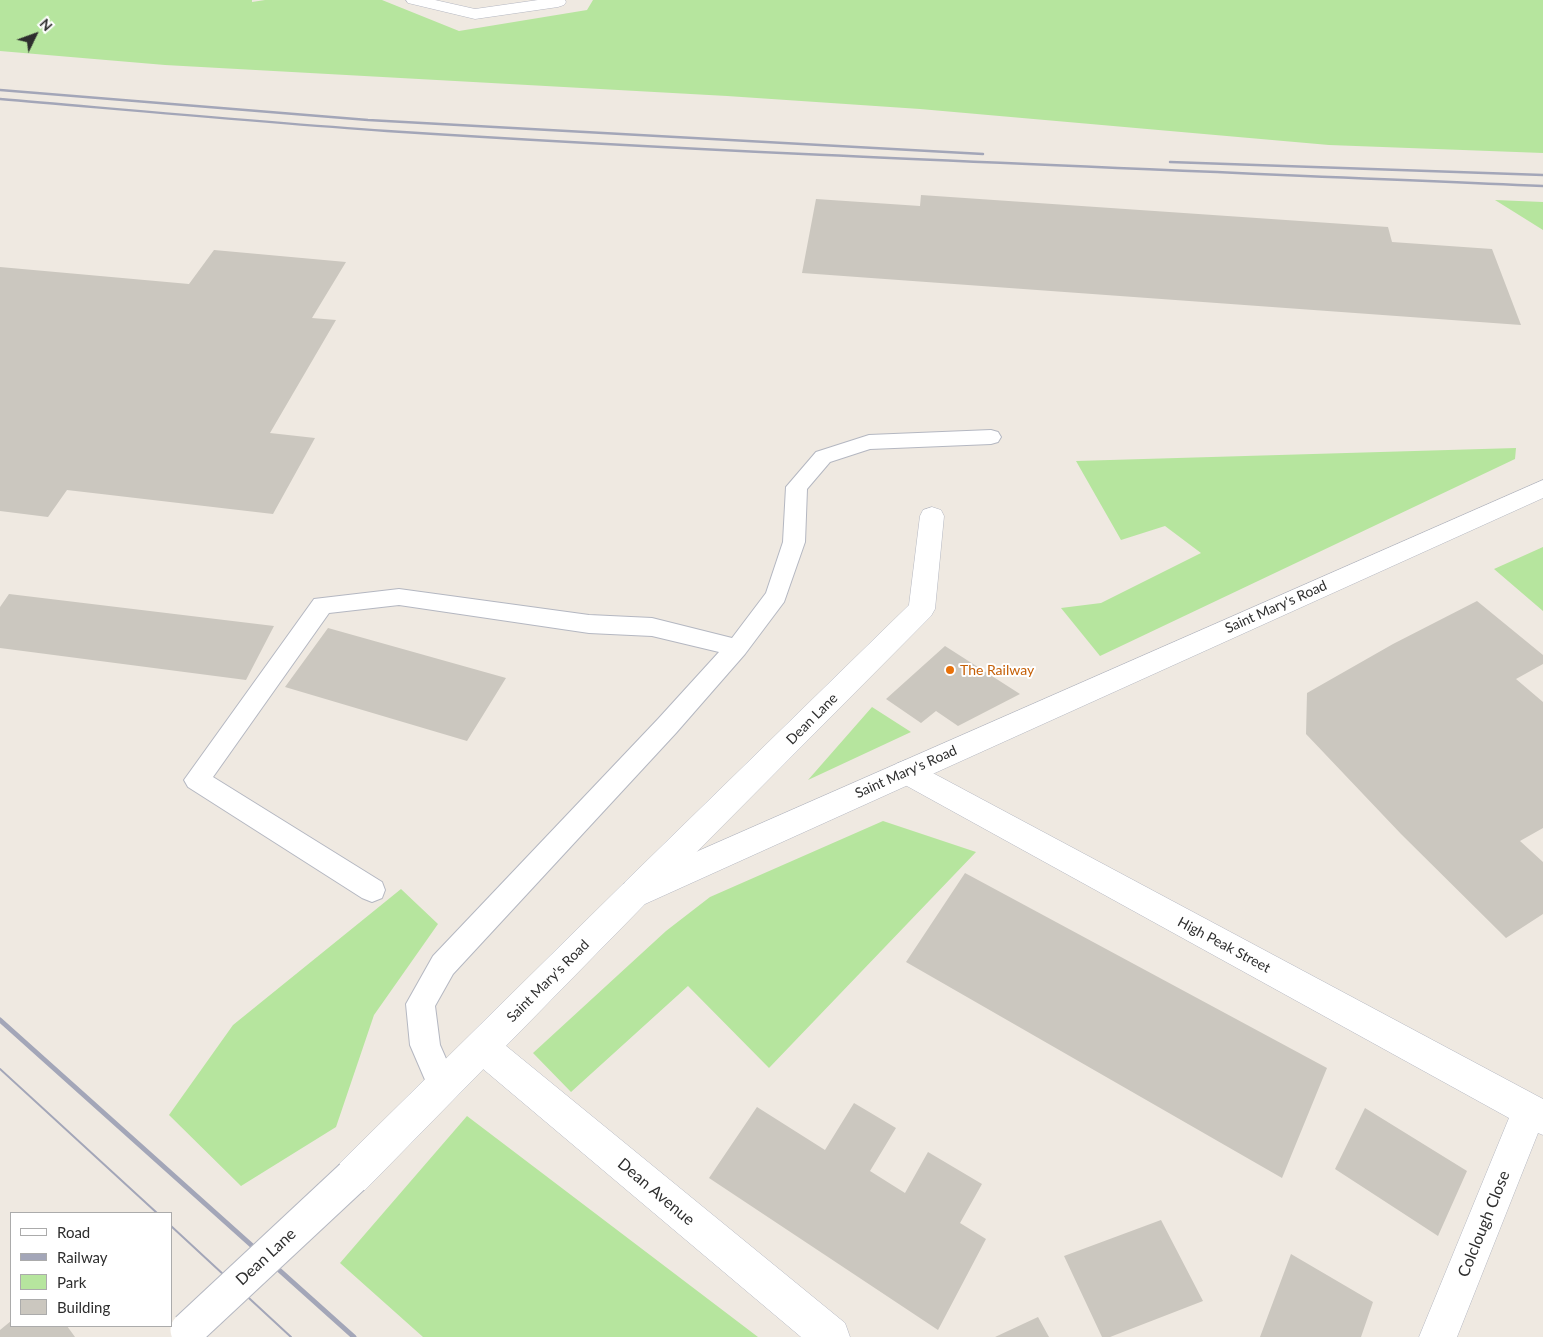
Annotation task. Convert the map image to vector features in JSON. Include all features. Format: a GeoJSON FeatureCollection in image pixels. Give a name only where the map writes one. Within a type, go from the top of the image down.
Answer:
{"type":"FeatureCollection","features":[{"type":"Feature","properties":{"kind":"street"},"geometry":{"type":"LineString","coordinates":[[414,0],[475,14],[558,2]]}},
{"type":"Feature","properties":{"kind":"street","name":"Saint Mary's Road"},"geometry":{"type":"LineString","coordinates":[[352,1177],[634,894],[1543,488]]}},
{"type":"Feature","properties":{"kind":"street","name":"Dean Lane"},"geometry":{"type":"LineString","coordinates":[[634,894],[922,609],[932,516]]}},
{"type":"Feature","properties":{"kind":"street","name":"High Peak Street"},"geometry":{"type":"LineString","coordinates":[[906,772],[1536,1115]]}},
{"type":"Feature","properties":{"kind":"street","name":"Dean Avenue"},"geometry":{"type":"LineString","coordinates":[[482,1047],[831,1337]]}},
{"type":"Feature","properties":{"kind":"street","name":"Colclough Close"},"geometry":{"type":"LineString","coordinates":[[1438,1337],[1536,1115]]}},
{"type":"Feature","properties":{"kind":"street","name":"Dean Lane"},"geometry":{"type":"LineString","coordinates":[[185,1333],[352,1177]]}},
{"type":"Feature","properties":{"kind":"lane"},"geometry":{"type":"LineString","coordinates":[[443,1086],[425,1045],[420,1004],[443,964],[667,726],[737,648],[776,596],[794,542],[797,487],[823,458],[869,442],[992,436]]}},
{"type":"Feature","properties":{"kind":"lane"},"geometry":{"type":"LineString","coordinates":[[372,890],[197,780],[322,605],[399,597],[589,624],[652,627],[737,648]]}},
{"type":"Feature","properties":{"kind":"green space"},"geometry":{"type":"Polygon","coordinates":[[[0,0],[252,0],[252,2],[265,0],[382,0],[459,31],[587,10],[593,0],[1543,0],[1543,153],[1329,145],[920,109],[727,96],[165,65],[0,51],[0,0]]]}},
{"type":"Feature","properties":{"kind":"green space"},"geometry":{"type":"Polygon","coordinates":[[[1495,200],[1543,202],[1543,230],[1495,200]]]}},
{"type":"Feature","properties":{"kind":"green space"},"geometry":{"type":"Polygon","coordinates":[[[1516,448],[1515,459],[1100,656],[1061,608],[1101,603],[1201,553],[1165,526],[1121,540],[1076,461],[1516,448]]]}},
{"type":"Feature","properties":{"kind":"green space"},"geometry":{"type":"Polygon","coordinates":[[[1543,547],[1543,611],[1494,569],[1543,547]]]}},
{"type":"Feature","properties":{"kind":"green space"},"geometry":{"type":"Polygon","coordinates":[[[872,707],[911,732],[808,780],[872,707]]]}},
{"type":"Feature","properties":{"kind":"green space"},"geometry":{"type":"Polygon","coordinates":[[[883,821],[976,852],[769,1068],[688,986],[571,1092],[533,1053],[666,931],[710,897],[883,821]]]}},
{"type":"Feature","properties":{"kind":"green space"},"geometry":{"type":"Polygon","coordinates":[[[401,889],[438,924],[374,1015],[336,1127],[241,1186],[169,1115],[233,1025],[401,889]]]}},
{"type":"Feature","properties":{"kind":"green space"},"geometry":{"type":"Polygon","coordinates":[[[467,1116],[758,1337],[423,1337],[340,1263],[467,1116]]]}},
{"type":"Feature","properties":{"kind":"building"},"geometry":{"type":"Polygon","coordinates":[[[921,195],[1388,227],[1392,242],[1492,249],[1521,325],[802,273],[816,199],[920,206],[921,195]]]}},
{"type":"Feature","properties":{"kind":"building"},"geometry":{"type":"Polygon","coordinates":[[[214,250],[346,262],[312,318],[336,320],[270,433],[315,438],[273,514],[67,490],[48,517],[0,511],[0,267],[189,284],[214,250]]]}},
{"type":"Feature","properties":{"kind":"building"},"geometry":{"type":"Polygon","coordinates":[[[9,594],[274,626],[246,680],[0,648],[0,607],[9,594]]]}},
{"type":"Feature","properties":{"kind":"building"},"geometry":{"type":"Polygon","coordinates":[[[1477,601],[1543,655],[1543,664],[1516,679],[1543,702],[1543,828],[1520,841],[1543,862],[1543,914],[1506,938],[1401,834],[1306,734],[1307,693],[1393,644],[1477,601]]]}},
{"type":"Feature","properties":{"kind":"building"},"geometry":{"type":"Polygon","coordinates":[[[328,628],[506,678],[467,741],[285,687],[328,628]]]}},
{"type":"Feature","properties":{"kind":"building","name":"The Railway"},"geometry":{"type":"Polygon","coordinates":[[[945,646],[1020,694],[958,726],[936,711],[921,723],[886,699],[945,646]]]}},
{"type":"Feature","properties":{"kind":"building"},"geometry":{"type":"Polygon","coordinates":[[[965,873],[1327,1068],[1282,1178],[906,962],[965,873]]]}},
{"type":"Feature","properties":{"kind":"building"},"geometry":{"type":"Polygon","coordinates":[[[854,1103],[896,1128],[870,1171],[905,1193],[928,1152],[982,1184],[960,1223],[986,1239],[938,1330],[709,1178],[757,1107],[825,1150],[854,1103]]]}},
{"type":"Feature","properties":{"kind":"building"},"geometry":{"type":"Polygon","coordinates":[[[1365,1108],[1467,1171],[1438,1236],[1335,1169],[1365,1108]]]}},
{"type":"Feature","properties":{"kind":"building"},"geometry":{"type":"Polygon","coordinates":[[[1161,1220],[1203,1301],[1110,1337],[1102,1337],[1064,1256],[1161,1220]]]}},
{"type":"Feature","properties":{"kind":"building"},"geometry":{"type":"Polygon","coordinates":[[[1291,1254],[1373,1302],[1361,1337],[1260,1337],[1291,1254]]]}},
{"type":"Feature","properties":{"kind":"building"},"geometry":{"type":"Polygon","coordinates":[[[1038,1317],[1049,1337],[995,1337],[1038,1317]]]}},
{"type":"Feature","properties":{"kind":"building"},"geometry":{"type":"Polygon","coordinates":[[[10,1322],[10,1327],[68,1327],[75,1337],[0,1337],[0,1330],[10,1322]]]}},
{"type":"Feature","properties":{"kind":"tram line"},"geometry":{"type":"LineString","coordinates":[[0,1069],[156,1212]]}},
{"type":"Feature","properties":{"kind":"tram line"},"geometry":{"type":"LineString","coordinates":[[172,1227],[291,1337]]}},
{"type":"Feature","properties":{"kind":"railway"},"geometry":{"type":"LineString","coordinates":[[0,90],[368,120],[983,154]]}},
{"type":"Feature","properties":{"kind":"railway"},"geometry":{"type":"LineString","coordinates":[[0,99],[242,120],[531,140],[820,155],[1543,186]]}},
{"type":"Feature","properties":{"kind":"railway"},"geometry":{"type":"LineString","coordinates":[[1170,162],[1543,175]]}},
{"type":"Feature","properties":{"kind":"railway"},"geometry":{"type":"LineString","coordinates":[[0,1020],[354,1337]]}},
{"type":"Feature","properties":{"kind":"place","name":"The Railway"},"geometry":{"type":"Point","coordinates":[950,670]}}]}
